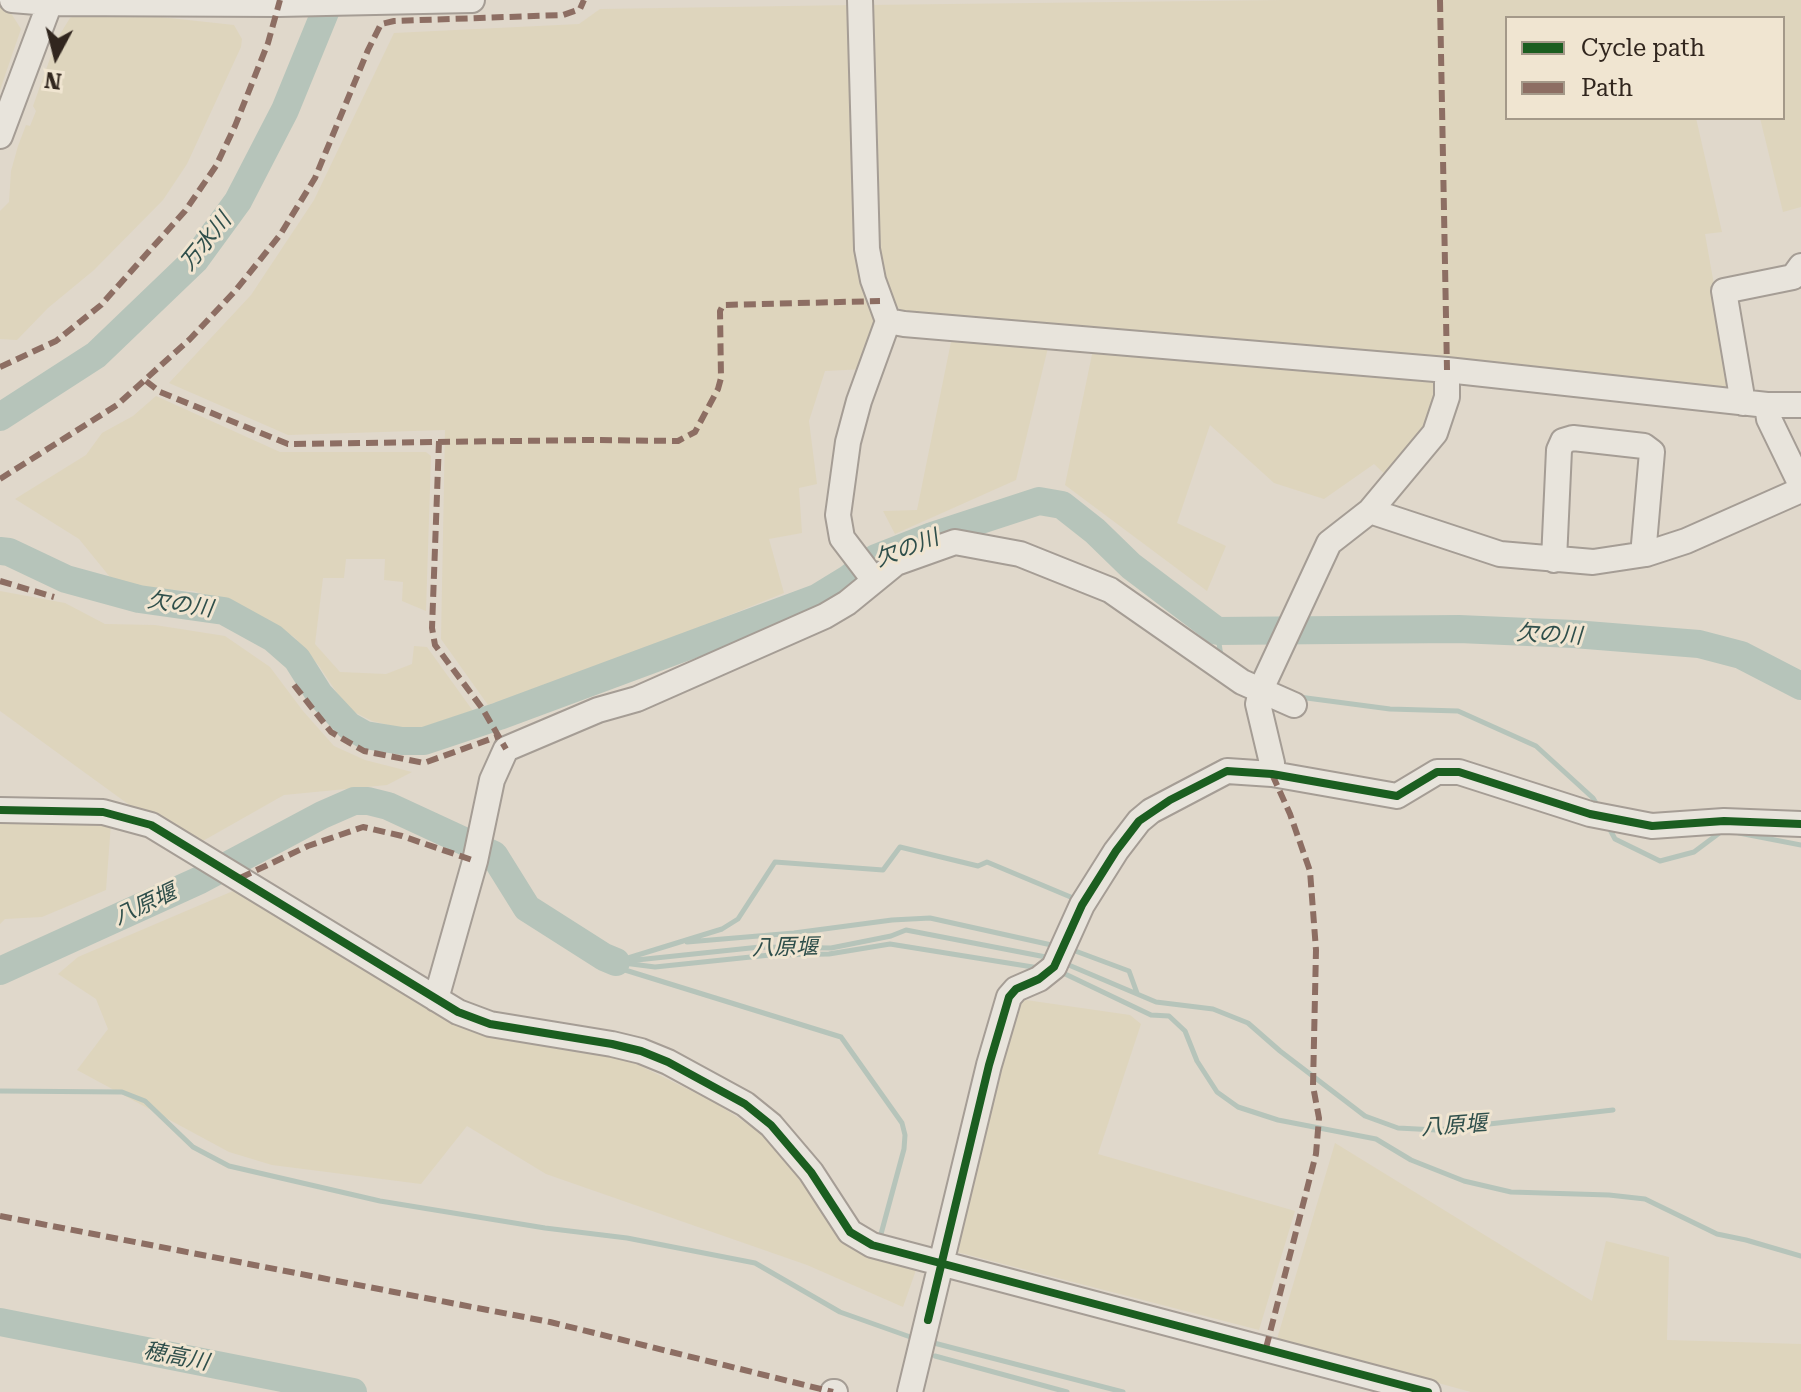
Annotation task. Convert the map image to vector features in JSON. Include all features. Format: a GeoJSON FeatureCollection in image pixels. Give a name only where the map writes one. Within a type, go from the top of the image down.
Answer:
{"type":"FeatureCollection","features":[{"type":"Feature","properties":{"kind":"street"},"geometry":{"type":"LineString","coordinates":[[12,0],[290,4],[472,0]]}},
{"type":"Feature","properties":{"kind":"street"},"geometry":{"type":"LineString","coordinates":[[860,0],[867,249],[873,280],[888,321],[859,401],[848,442],[839,496],[839,529],[842,538],[866,569]]}},
{"type":"Feature","properties":{"kind":"street"},"geometry":{"type":"LineString","coordinates":[[0,136],[50,2]]}},
{"type":"Feature","properties":{"kind":"street"},"geometry":{"type":"LineString","coordinates":[[1370,511],[1500,554],[1593,562],[1646,554],[1686,541],[1801,488],[1769,419],[1755,404],[1724,291],[1793,277],[1801,266]]}},
{"type":"Feature","properties":{"kind":"street"},"geometry":{"type":"LineString","coordinates":[[888,321],[1447,370],[1755,404],[1801,405]]}},
{"type":"Feature","properties":{"kind":"street"},"geometry":{"type":"LineString","coordinates":[[1272,774],[1259,713],[1263,684],[1329,543],[1370,511],[1435,433],[1447,397],[1447,370]]}},
{"type":"Feature","properties":{"kind":"street"},"geometry":{"type":"LineString","coordinates":[[1554,560],[1559,450],[1563,441],[1573,438],[1644,446],[1652,452],[1644,544],[1646,554]]}},
{"type":"Feature","properties":{"kind":"street"},"geometry":{"type":"LineString","coordinates":[[436,999],[478,845],[492,780],[506,749],[598,710],[637,699],[825,616],[847,603],[866,569],[896,563],[955,542],[1020,554],[1110,590],[1294,705]]}},
{"type":"Feature","properties":{"kind":"street"},"geometry":{"type":"LineString","coordinates":[[910,1392],[989,1065],[1009,997],[1016,989],[1049,973],[1082,905],[1116,851],[1139,821],[1151,811],[1227,771],[1272,774],[1397,796],[1437,772],[1459,772],[1601,816],[1652,826],[1724,821],[1801,824]]}},
{"type":"Feature","properties":{"kind":"street"},"geometry":{"type":"LineString","coordinates":[[0,810],[81,811],[127,817],[151,825],[458,1012],[490,1024],[612,1044],[668,1062],[745,1104],[771,1125],[803,1160],[850,1232],[872,1245],[1428,1392]]}},
{"type":"Feature","properties":{"kind":"shaded area"},"geometry":{"type":"Polygon","coordinates":[[[1283,0],[1801,0],[1801,207],[1783,212],[1760,120],[1785,120],[1785,16],[1505,16],[1505,120],[1696,120],[1722,232],[1705,234],[1733,392],[1439,380],[1430,429],[1390,479],[1374,464],[1324,499],[1274,483],[1210,425],[1177,523],[1226,546],[1207,591],[1065,485],[1096,335],[1052,331],[1016,480],[895,534],[883,511],[917,510],[956,317],[906,312],[888,302],[874,240],[867,5],[1283,0]]]}},
{"type":"Feature","properties":{"kind":"shaded area"},"geometry":{"type":"Polygon","coordinates":[[[853,5],[879,320],[865,369],[825,371],[809,421],[817,484],[799,488],[802,533],[769,539],[784,593],[643,650],[488,705],[441,639],[445,430],[288,435],[169,383],[251,295],[314,200],[394,33],[579,24],[600,9],[853,5]]]}},
{"type":"Feature","properties":{"kind":"shaded area"},"geometry":{"type":"Polygon","coordinates":[[[0,8],[9,10],[21,29],[0,90],[0,8]]]}},
{"type":"Feature","properties":{"kind":"shaded area"},"geometry":{"type":"Polygon","coordinates":[[[75,14],[142,15],[234,25],[242,39],[241,47],[187,164],[163,200],[94,270],[48,308],[17,340],[0,339],[0,211],[9,202],[11,171],[18,146],[26,125],[30,126],[36,111],[33,106],[57,39],[75,14]]]}},
{"type":"Feature","properties":{"kind":"shaded area"},"geometry":{"type":"Polygon","coordinates":[[[156,396],[280,452],[426,452],[431,456],[426,611],[402,601],[403,582],[384,580],[385,559],[346,559],[344,578],[323,578],[315,644],[340,672],[386,674],[412,664],[414,646],[427,647],[473,711],[423,729],[408,730],[372,721],[354,712],[339,696],[294,637],[236,605],[193,591],[143,588],[114,582],[79,539],[15,499],[86,455],[102,433],[133,416],[156,396]]]}},
{"type":"Feature","properties":{"kind":"shaded area"},"geometry":{"type":"Polygon","coordinates":[[[0,591],[65,603],[105,624],[155,625],[225,636],[270,667],[334,746],[365,760],[412,772],[387,785],[284,795],[201,842],[128,804],[0,711],[0,591]]]}},
{"type":"Feature","properties":{"kind":"shaded area"},"geometry":{"type":"Polygon","coordinates":[[[0,819],[111,823],[106,890],[42,917],[5,919],[0,924],[0,819]]]}},
{"type":"Feature","properties":{"kind":"shaded area"},"geometry":{"type":"Polygon","coordinates":[[[233,891],[474,1030],[614,1053],[716,1103],[785,1149],[850,1243],[916,1270],[903,1307],[807,1265],[546,1174],[467,1126],[421,1184],[272,1165],[229,1152],[77,1070],[108,1029],[96,999],[58,974],[78,957],[233,891]]]}},
{"type":"Feature","properties":{"kind":"shaded area"},"geometry":{"type":"Polygon","coordinates":[[[1019,999],[1130,1015],[1141,1024],[1098,1154],[1295,1211],[1259,1330],[957,1252],[1019,999]]]}},
{"type":"Feature","properties":{"kind":"shaded area"},"geometry":{"type":"Polygon","coordinates":[[[1335,1143],[1592,1301],[1606,1241],[1669,1257],[1667,1340],[1801,1344],[1801,1392],[1471,1392],[1277,1339],[1335,1143]]]}},
{"type":"Feature","properties":{"kind":"waterway","name":"万水川"},"geometry":{"type":"LineString","coordinates":[[0,417],[96,355],[195,260],[238,201],[285,110],[330,0]]}},
{"type":"Feature","properties":{"kind":"waterway","name":"欠の川"},"geometry":{"type":"LineString","coordinates":[[0,551],[9,552],[66,579],[139,599],[224,611],[273,638],[297,659],[319,694],[349,726],[365,735],[402,741],[424,741],[499,716],[817,598],[876,558],[1039,501],[1062,505],[1131,566],[1217,631],[1459,629],[1699,644],[1741,655],[1801,686]]}},
{"type":"Feature","properties":{"kind":"waterway"},"geometry":{"type":"LineString","coordinates":[[1217,631],[1223,657]]}},
{"type":"Feature","properties":{"kind":"waterway"},"geometry":{"type":"LineString","coordinates":[[1299,697],[1390,709],[1458,711],[1536,746],[1593,798],[1599,808]]}},
{"type":"Feature","properties":{"kind":"waterway","name":"八原堰"},"geometry":{"type":"LineString","coordinates":[[0,971],[200,880],[354,801],[388,806],[494,855],[527,908],[616,962]]}},
{"type":"Feature","properties":{"kind":"waterway"},"geometry":{"type":"LineString","coordinates":[[1607,824],[1615,839],[1660,861],[1694,852],[1722,831]]}},
{"type":"Feature","properties":{"kind":"waterway"},"geometry":{"type":"LineString","coordinates":[[1739,833],[1801,845]]}},
{"type":"Feature","properties":{"kind":"waterway"},"geometry":{"type":"LineString","coordinates":[[628,958],[722,929],[738,919],[775,862],[883,870],[900,847],[978,866],[987,862],[1073,898]]}},
{"type":"Feature","properties":{"kind":"waterway"},"geometry":{"type":"LineString","coordinates":[[687,942],[930,918],[1056,946]]}},
{"type":"Feature","properties":{"kind":"waterway","name":"八原堰"},"geometry":{"type":"LineString","coordinates":[[627,961],[760,947],[831,948],[906,930],[1051,958]]}},
{"type":"Feature","properties":{"kind":"waterway"},"geometry":{"type":"LineString","coordinates":[[616,962],[655,967],[770,955],[829,954],[890,944],[1039,968]]}},
{"type":"Feature","properties":{"kind":"waterway"},"geometry":{"type":"LineString","coordinates":[[1070,949],[1129,971],[1137,993]]}},
{"type":"Feature","properties":{"kind":"waterway"},"geometry":{"type":"LineString","coordinates":[[617,963],[625,970],[841,1037],[902,1123],[905,1135],[881,1234]]}},
{"type":"Feature","properties":{"kind":"waterway","name":"八原堰"},"geometry":{"type":"LineString","coordinates":[[1064,963],[1156,1002],[1213,1009],[1248,1023],[1365,1116],[1398,1128],[1436,1130],[1613,1110]]}},
{"type":"Feature","properties":{"kind":"waterway"},"geometry":{"type":"LineString","coordinates":[[1061,972],[1151,1015],[1169,1016],[1185,1031],[1197,1061],[1217,1092],[1238,1107],[1278,1120],[1376,1139],[1411,1160],[1464,1181],[1511,1192],[1645,1199],[1717,1234],[1801,1256]]}},
{"type":"Feature","properties":{"kind":"waterway"},"geometry":{"type":"LineString","coordinates":[[0,1091],[122,1092],[145,1101],[193,1147],[229,1166],[380,1201],[627,1238],[755,1263],[840,1312],[916,1339]]}},
{"type":"Feature","properties":{"kind":"waterway","name":"穂高川"},"geometry":{"type":"LineString","coordinates":[[0,1322],[353,1392]]}},
{"type":"Feature","properties":{"kind":"waterway"},"geometry":{"type":"LineString","coordinates":[[930,1342],[1123,1392]]}},
{"type":"Feature","properties":{"kind":"waterway"},"geometry":{"type":"LineString","coordinates":[[935,1356],[1067,1392]]}},
{"type":"Feature","properties":{"kind":"marked path"},"geometry":{"type":"LineString","coordinates":[[0,367],[56,341],[101,305],[185,211],[216,166],[235,126],[268,43],[280,0]]}},
{"type":"Feature","properties":{"kind":"marked path"},"geometry":{"type":"LineString","coordinates":[[0,479],[117,405],[190,339],[235,291],[280,235],[315,178],[381,24],[563,15],[580,9],[584,0]]}},
{"type":"Feature","properties":{"kind":"marked path"},"geometry":{"type":"LineString","coordinates":[[1440,0],[1447,370]]}},
{"type":"Feature","properties":{"kind":"marked path"},"geometry":{"type":"LineString","coordinates":[[146,381],[160,392],[288,444],[678,441],[695,432],[718,389],[721,378],[720,311],[723,305],[880,301]]}},
{"type":"Feature","properties":{"kind":"marked path"},"geometry":{"type":"LineString","coordinates":[[439,441],[432,628],[435,645],[482,708],[506,749]]}},
{"type":"Feature","properties":{"kind":"marked path"},"geometry":{"type":"LineString","coordinates":[[0,581],[54,597]]}},
{"type":"Feature","properties":{"kind":"marked path"},"geometry":{"type":"LineString","coordinates":[[294,685],[331,732],[364,751],[424,763],[499,736]]}},
{"type":"Feature","properties":{"kind":"marked path"},"geometry":{"type":"LineString","coordinates":[[1266,1348],[1316,1154],[1319,1118],[1313,1086],[1316,950],[1310,871],[1272,774]]}},
{"type":"Feature","properties":{"kind":"marked path"},"geometry":{"type":"LineString","coordinates":[[240,878],[308,846],[363,827],[402,836],[475,861]]}},
{"type":"Feature","properties":{"kind":"marked path"},"geometry":{"type":"LineString","coordinates":[[0,1216],[550,1322],[833,1392]]}},
{"type":"Feature","properties":{"kind":"cycle path"},"geometry":{"type":"LineString","coordinates":[[928,1320],[989,1065],[1009,997],[1016,989],[1039,979],[1054,967],[1082,905],[1116,851],[1139,821],[1170,800],[1227,771],[1272,774],[1397,796],[1437,772],[1459,772],[1590,814],[1652,826],[1724,821],[1801,824]]}},
{"type":"Feature","properties":{"kind":"cycle path"},"geometry":{"type":"LineString","coordinates":[[0,810],[103,812],[151,825],[458,1012],[490,1024],[612,1044],[668,1062],[745,1104],[771,1125],[811,1172],[850,1232],[872,1245],[1428,1392]]}}]}
